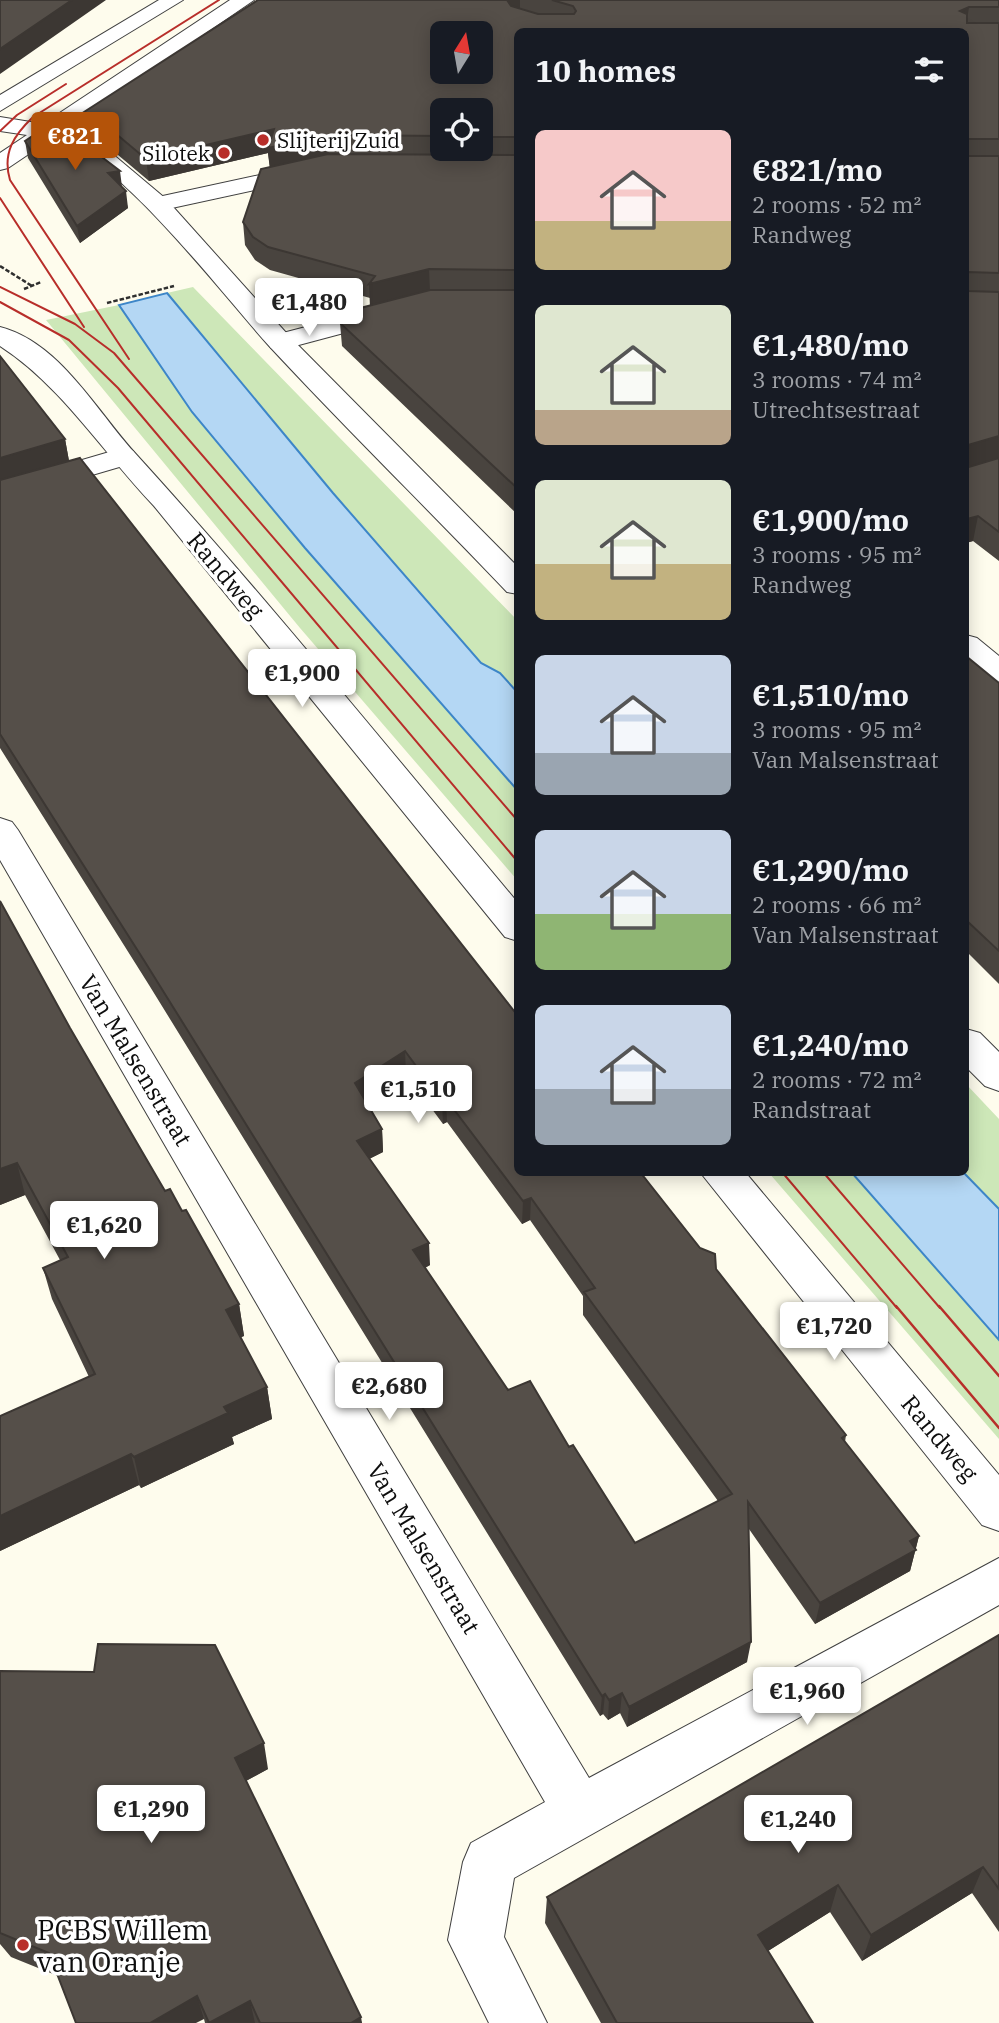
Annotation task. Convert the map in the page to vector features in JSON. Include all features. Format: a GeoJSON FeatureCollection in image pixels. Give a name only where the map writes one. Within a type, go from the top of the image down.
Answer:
{"type":"FeatureCollection","features":[{"type":"Feature","properties":{"kind":"street"},"geometry":{"type":"LineString","coordinates":[[0,104],[173,0]]}},
{"type":"Feature","properties":{"kind":"street"},"geometry":{"type":"LineString","coordinates":[[0,163],[244,0]]}},
{"type":"Feature","properties":{"kind":"street"},"geometry":{"type":"LineString","coordinates":[[0,124],[68,135],[89,146],[158,204],[280,342],[514,581]]}},
{"type":"Feature","properties":{"kind":"street"},"geometry":{"type":"LineString","coordinates":[[158,204],[329,167]]}},
{"type":"Feature","properties":{"kind":"street"},"geometry":{"type":"LineString","coordinates":[[280,342],[418,306]]}},
{"type":"Feature","properties":{"kind":"street","name":"Randweg"},"geometry":{"type":"LineString","coordinates":[[0,335],[47,368],[123,457],[164,500],[514,923]]}},
{"type":"Feature","properties":{"kind":"street"},"geometry":{"type":"LineString","coordinates":[[0,493],[123,457]]}},
{"type":"Feature","properties":{"kind":"street"},"geometry":{"type":"LineString","coordinates":[[969,647],[999,672]]}},
{"type":"Feature","properties":{"kind":"street","name":"Van Malsenstraat"},"geometry":{"type":"LineString","coordinates":[[0,830],[580,1812]]}},
{"type":"Feature","properties":{"kind":"street"},"geometry":{"type":"LineString","coordinates":[[969,1046],[999,1076]]}},
{"type":"Feature","properties":{"kind":"street","name":"Randweg"},"geometry":{"type":"LineString","coordinates":[[723,1176],[999,1510]]}},
{"type":"Feature","properties":{"kind":"street"},"geometry":{"type":"LineString","coordinates":[[519,2023],[476,1940],[490,1862],[999,1580]]}},
{"type":"Feature","properties":{"kind":"path"},"geometry":{"type":"LineString","coordinates":[[0,266],[32,286]]}},
{"type":"Feature","properties":{"kind":"path"},"geometry":{"type":"LineString","coordinates":[[107,303],[220,275]]}},
{"type":"Feature","properties":{"kind":"path"},"geometry":{"type":"LineString","coordinates":[[24,289],[41,282]]}},
{"type":"Feature","properties":{"kind":"green space"},"geometry":{"type":"Polygon","coordinates":[[[193,287],[514,617],[514,689],[500,673],[481,664],[333,493],[167,293],[193,287]]]}},
{"type":"Feature","properties":{"kind":"green space"},"geometry":{"type":"Polygon","coordinates":[[[119,305],[192,412],[305,548],[514,786],[514,876],[300,628],[46,320],[119,305]]]}},
{"type":"Feature","properties":{"kind":"green space"},"geometry":{"type":"Polygon","coordinates":[[[969,1087],[999,1119],[999,1209],[967,1176],[969,1087]]]}},
{"type":"Feature","properties":{"kind":"green space"},"geometry":{"type":"Polygon","coordinates":[[[772,1176],[855,1176],[999,1340],[999,1439],[772,1176]]]}},
{"type":"Feature","properties":{"kind":"water"},"geometry":{"type":"Polygon","coordinates":[[[167,293],[333,493],[481,663],[500,673],[514,689],[514,786],[305,548],[192,412],[119,305],[167,293]]]}},
{"type":"Feature","properties":{"kind":"water"},"geometry":{"type":"Polygon","coordinates":[[[855,1176],[967,1176],[999,1209],[999,1340],[855,1176]]]}},
{"type":"Feature","properties":{"kind":"building"},"geometry":{"type":"Polygon","coordinates":[[[0,0],[72,0],[0,49],[0,0]]]}},
{"type":"Feature","properties":{"kind":"building"},"geometry":{"type":"Polygon","coordinates":[[[258,0],[507,0],[511,6],[538,14],[574,14],[576,11],[573,6],[552,0],[999,0],[999,7],[969,7],[960,11],[967,14],[967,23],[999,23],[999,139],[969,139],[969,28],[514,28],[514,137],[493,137],[493,98],[430,98],[430,136],[328,135],[268,148],[274,129],[146,159],[96,117],[84,112],[258,0]]]}},
{"type":"Feature","properties":{"kind":"building"},"geometry":{"type":"Polygon","coordinates":[[[49,125],[73,135],[120,171],[108,173],[126,191],[77,226],[25,141],[49,125]]]}},
{"type":"Feature","properties":{"kind":"building"},"geometry":{"type":"Polygon","coordinates":[[[328,154],[430,155],[430,161],[493,161],[493,155],[514,155],[514,270],[429,269],[369,284],[375,276],[268,247],[253,237],[243,222],[261,169],[328,154]]]}},
{"type":"Feature","properties":{"kind":"building"},"geometry":{"type":"Polygon","coordinates":[[[969,156],[999,156],[999,273],[969,272],[969,156]]]}},
{"type":"Feature","properties":{"kind":"building"},"geometry":{"type":"Polygon","coordinates":[[[430,290],[514,290],[514,485],[340,323],[349,311],[430,290]]]}},
{"type":"Feature","properties":{"kind":"building"},"geometry":{"type":"Polygon","coordinates":[[[969,291],[999,292],[999,436],[969,445],[969,291]]]}},
{"type":"Feature","properties":{"kind":"building"},"geometry":{"type":"Polygon","coordinates":[[[0,356],[65,439],[0,458],[0,356]]]}},
{"type":"Feature","properties":{"kind":"building"},"geometry":{"type":"Polygon","coordinates":[[[80,458],[514,1011],[514,1176],[643,1176],[700,1248],[715,1254],[716,1269],[846,1435],[842,1438],[919,1536],[910,1541],[916,1550],[820,1603],[748,1502],[751,1642],[629,1707],[622,1693],[609,1700],[605,1694],[602,1696],[0,734],[0,480],[80,458]],[[405,1051],[355,1083],[382,1129],[357,1141],[429,1243],[413,1250],[508,1390],[530,1381],[569,1447],[573,1445],[635,1543],[732,1494],[584,1292],[595,1288],[531,1198],[523,1201],[446,1099],[442,1101],[405,1051]]]}},
{"type":"Feature","properties":{"kind":"building"},"geometry":{"type":"Polygon","coordinates":[[[999,458],[999,532],[978,516],[969,518],[969,467],[999,458]]]}},
{"type":"Feature","properties":{"kind":"building"},"geometry":{"type":"Polygon","coordinates":[[[969,658],[999,683],[999,951],[969,923],[969,658]]]}},
{"type":"Feature","properties":{"kind":"building"},"geometry":{"type":"Polygon","coordinates":[[[0,901],[165,1191],[170,1189],[182,1211],[186,1210],[239,1304],[226,1310],[267,1387],[224,1407],[228,1413],[134,1457],[131,1454],[0,1516],[0,1416],[95,1374],[43,1268],[68,1257],[17,1163],[0,1169],[0,901]]]}},
{"type":"Feature","properties":{"kind":"building"},"geometry":{"type":"Polygon","coordinates":[[[999,1635],[999,1889],[983,1867],[871,1935],[838,1885],[758,1935],[813,2023],[617,2023],[547,1897],[999,1635]]]}},
{"type":"Feature","properties":{"kind":"building"},"geometry":{"type":"Polygon","coordinates":[[[98,1644],[215,1645],[264,1743],[235,1758],[361,2017],[351,2023],[260,2023],[250,2001],[209,2023],[197,1996],[150,2023],[76,2023],[49,1953],[0,1933],[0,1671],[94,1672],[98,1644]]]}},
{"type":"Feature","properties":{"kind":"tram line"},"geometry":{"type":"LineString","coordinates":[[129,359],[10,180],[8,161],[11,145],[33,117],[219,0]]}},
{"type":"Feature","properties":{"kind":"tram line"},"geometry":{"type":"LineString","coordinates":[[0,131],[17,115],[66,84]]}},
{"type":"Feature","properties":{"kind":"tram line"},"geometry":{"type":"LineString","coordinates":[[0,198],[84,327]]}},
{"type":"Feature","properties":{"kind":"tram line"},"geometry":{"type":"LineString","coordinates":[[0,287],[75,324],[114,353],[514,816]]}},
{"type":"Feature","properties":{"kind":"tram line"},"geometry":{"type":"LineString","coordinates":[[0,302],[69,340],[118,388],[514,857]]}},
{"type":"Feature","properties":{"kind":"tram line"},"geometry":{"type":"LineString","coordinates":[[785,1176],[897,1308]]}},
{"type":"Feature","properties":{"kind":"tram line"},"geometry":{"type":"LineString","coordinates":[[826,1176],[940,1308]]}},
{"type":"Feature","properties":{"kind":"tram line"},"geometry":{"type":"LineString","coordinates":[[896,1306],[999,1428]]}},
{"type":"Feature","properties":{"kind":"tram line"},"geometry":{"type":"LineString","coordinates":[[939,1306],[999,1376]]}},
{"type":"Feature","properties":{"kind":"place","name":"Slijterij Zuid"},"geometry":{"type":"Point","coordinates":[263,140]}},
{"type":"Feature","properties":{"kind":"place","name":"Silotek"},"geometry":{"type":"Point","coordinates":[224,153]}},
{"type":"Feature","properties":{"kind":"place","name":"PCBS Willem van Oranje"},"geometry":{"type":"Point","coordinates":[23,1945]}}]}
